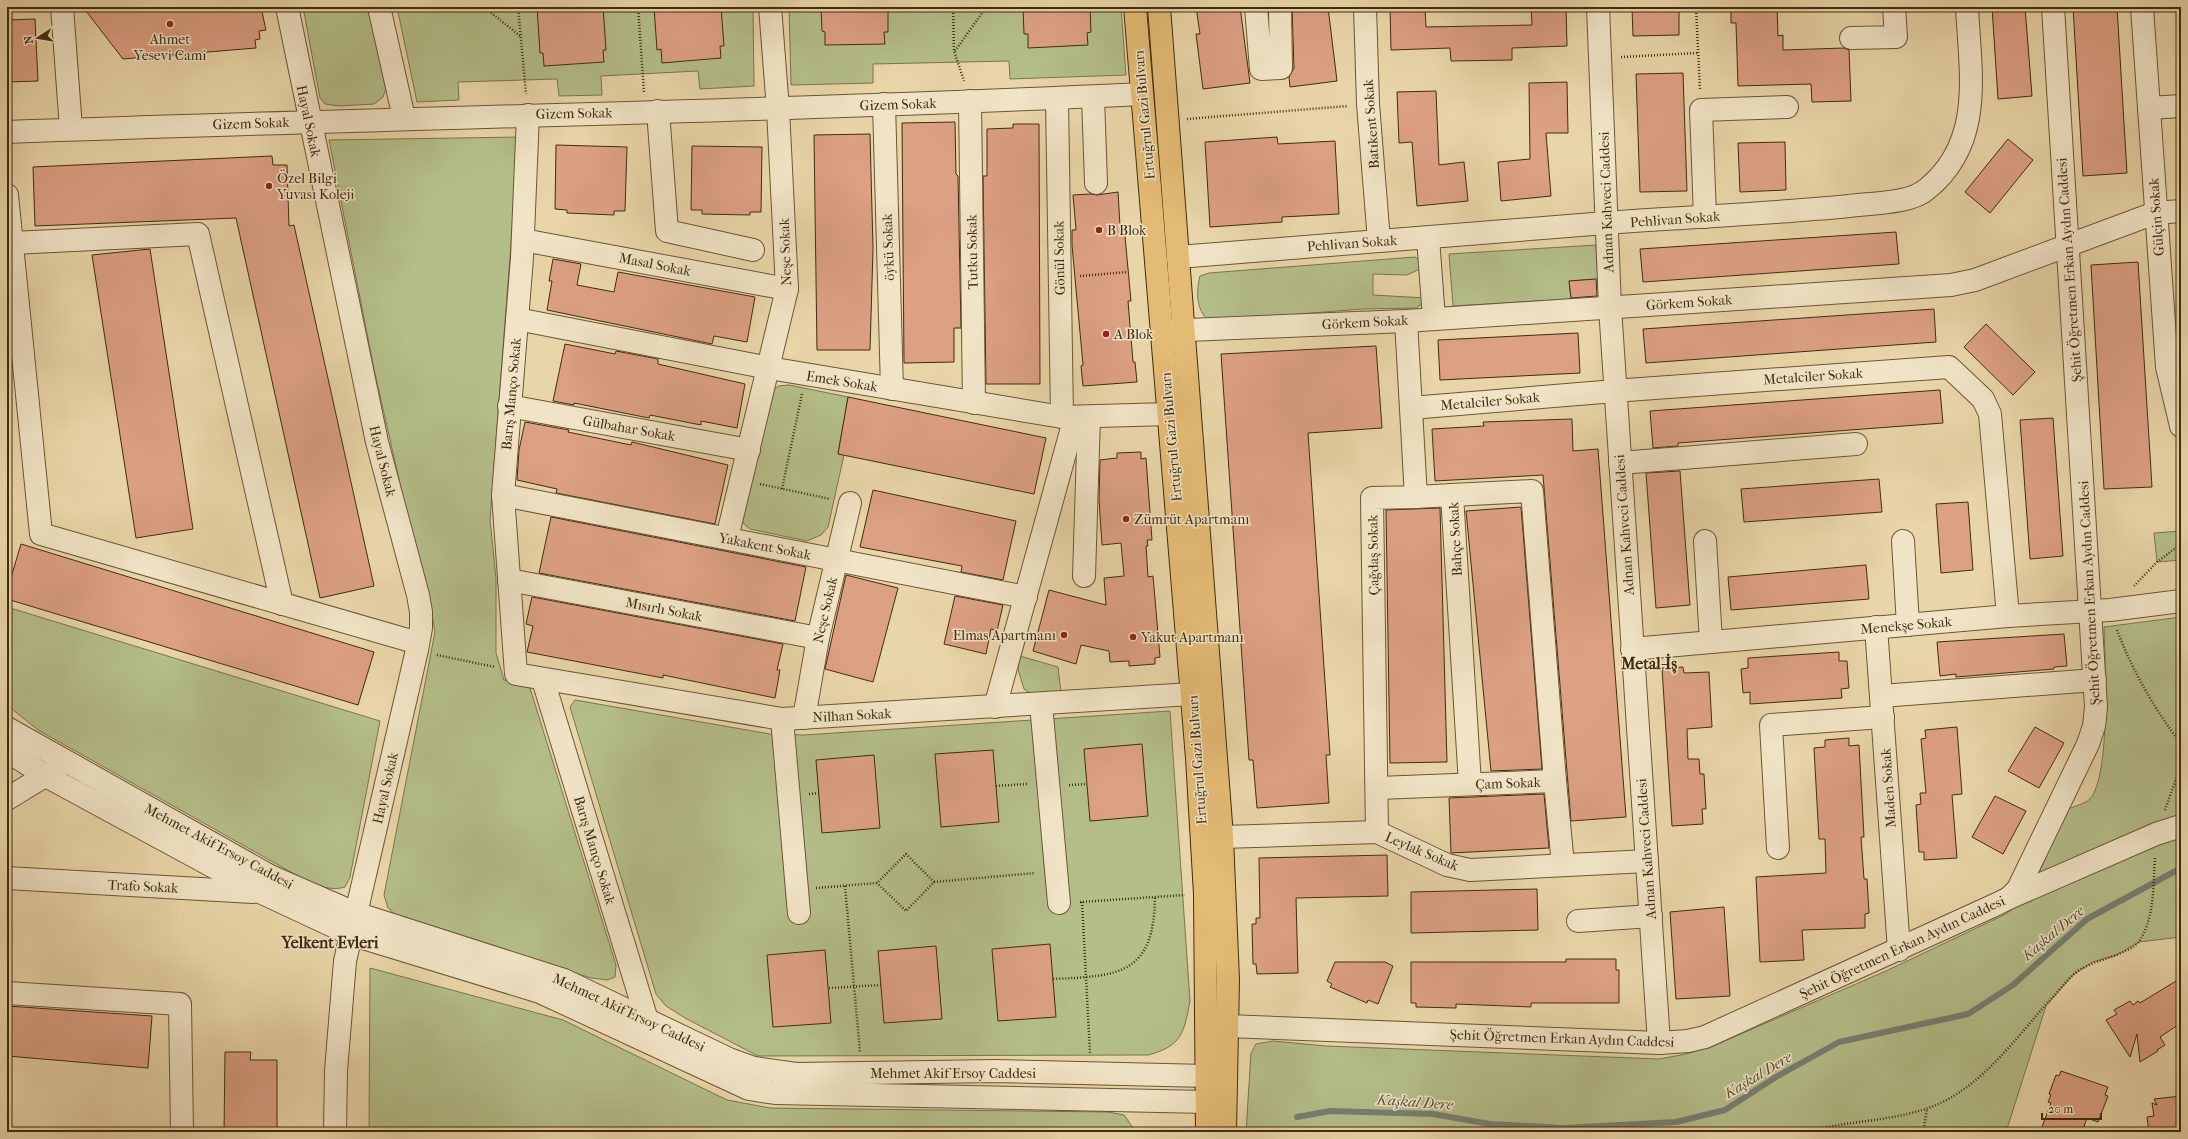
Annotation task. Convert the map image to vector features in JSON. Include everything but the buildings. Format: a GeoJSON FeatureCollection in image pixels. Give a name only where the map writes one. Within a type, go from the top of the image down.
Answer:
{"type":"FeatureCollection","features":[{"type":"Feature","properties":{"kind":"main road","name":"Ertuğrul Gazi Bulvarı"},"geometry":{"type":"LineString","coordinates":[[1135,7],[1192,694],[1206,894],[1207,1132]]}},
{"type":"Feature","properties":{"kind":"main road","name":"Ertuğrul Gazi Bulvarı"},"geometry":{"type":"LineString","coordinates":[[1159,7],[1222,837],[1228,980],[1225,1132]]}},
{"type":"Feature","properties":{"kind":"street"},"geometry":{"type":"LineString","coordinates":[[62,7],[71,129]]}},
{"type":"Feature","properties":{"kind":"street","name":"Hayal Sokak"},"geometry":{"type":"LineString","coordinates":[[287,7],[309,121],[377,442],[418,595],[421,612],[418,647],[355,913]]}},
{"type":"Feature","properties":{"kind":"street"},"geometry":{"type":"LineString","coordinates":[[379,7],[404,118]]}},
{"type":"Feature","properties":{"kind":"street","name":"Neşe Sokak"},"geometry":{"type":"LineString","coordinates":[[728,538],[787,289],[778,109],[770,7]]}},
{"type":"Feature","properties":{"kind":"street"},"geometry":{"type":"LineString","coordinates":[[1256,7],[1261,69],[1281,68],[1280,7]]}},
{"type":"Feature","properties":{"kind":"street","name":"Batıkent Sokak"},"geometry":{"type":"LineString","coordinates":[[1365,7],[1368,104],[1379,241]]}},
{"type":"Feature","properties":{"kind":"street","name":"Adnan Kahveci Caddesi"},"geometry":{"type":"LineString","coordinates":[[1598,7],[1610,307],[1615,392],[1650,916],[1660,1043]]}},
{"type":"Feature","properties":{"kind":"street"},"geometry":{"type":"LineString","coordinates":[[1852,38],[1896,37],[1894,7]]}},
{"type":"Feature","properties":{"kind":"street","name":"Pehlivan Sokak"},"geometry":{"type":"LineString","coordinates":[[1178,256],[1428,238],[1607,223],[1804,210],[1893,201],[1925,191],[1940,177],[1954,158],[1965,138],[1969,121],[1971,87],[1966,7]]}},
{"type":"Feature","properties":{"kind":"street","name":"Şehit Öğretmen Erkan Aydın Caddesi"},"geometry":{"type":"LineString","coordinates":[[1227,1026],[1660,1043],[1688,1041],[1705,1037],[1899,950],[2009,898],[2018,889],[2088,744],[2094,726],[2096,708],[2095,680],[2100,610],[2066,244],[2053,7]]}},
{"type":"Feature","properties":{"kind":"street","name":"Gülçin Sokak"},"geometry":{"type":"LineString","coordinates":[[2142,7],[2155,213],[2167,367],[2181,426]]}},
{"type":"Feature","properties":{"kind":"street","name":"Gizem Sokak"},"geometry":{"type":"LineString","coordinates":[[7,132],[528,114],[778,109],[1057,99],[1142,94]]}},
{"type":"Feature","properties":{"kind":"street"},"geometry":{"type":"LineString","coordinates":[[1093,97],[1096,183]]}},
{"type":"Feature","properties":{"kind":"street","name":"Gönül Sokak"},"geometry":{"type":"LineString","coordinates":[[995,707],[1075,417],[1060,278],[1057,99]]}},
{"type":"Feature","properties":{"kind":"street","name":"Tutku Sokak"},"geometry":{"type":"LineString","coordinates":[[970,101],[974,402]]}},
{"type":"Feature","properties":{"kind":"street","name":"öykü Sokak"},"geometry":{"type":"LineString","coordinates":[[884,104],[892,389]]}},
{"type":"Feature","properties":{"kind":"street"},"geometry":{"type":"LineString","coordinates":[[2149,108],[2181,106]]}},
{"type":"Feature","properties":{"kind":"street"},"geometry":{"type":"LineString","coordinates":[[1705,217],[1701,110],[1787,107]]}},
{"type":"Feature","properties":{"kind":"street"},"geometry":{"type":"LineString","coordinates":[[651,111],[667,231],[754,250]]}},
{"type":"Feature","properties":{"kind":"street","name":"Barış Manço Sokak"},"geometry":{"type":"LineString","coordinates":[[516,674],[503,495],[523,240],[528,114]]}},
{"type":"Feature","properties":{"kind":"street"},"geometry":{"type":"LineString","coordinates":[[7,195],[41,534],[282,604],[418,647]]}},
{"type":"Feature","properties":{"kind":"street","name":"Görkem Sokak"},"geometry":{"type":"LineString","coordinates":[[1162,331],[1406,321],[1951,285],[1975,280],[2066,244],[2155,213],[2181,211]]}},
{"type":"Feature","properties":{"kind":"street"},"geometry":{"type":"LineString","coordinates":[[12,243],[198,234],[282,604]]}},
{"type":"Feature","properties":{"kind":"street"},"geometry":{"type":"LineString","coordinates":[[1428,238],[1434,319]]}},
{"type":"Feature","properties":{"kind":"street","name":"Masal Sokak"},"geometry":{"type":"LineString","coordinates":[[523,240],[787,289]]}},
{"type":"Feature","properties":{"kind":"street","name":"Emek Sokak"},"geometry":{"type":"LineString","coordinates":[[517,319],[806,375],[1075,417],[1169,414]]}},
{"type":"Feature","properties":{"kind":"street"},"geometry":{"type":"LineString","coordinates":[[1406,321],[1416,496],[1452,495]]}},
{"type":"Feature","properties":{"kind":"street","name":"Metalciler Sokak"},"geometry":{"type":"LineString","coordinates":[[1411,408],[1949,367],[1983,399],[1990,414],[2008,616]]}},
{"type":"Feature","properties":{"kind":"street","name":"Gülbahar Sokak"},"geometry":{"type":"LineString","coordinates":[[510,406],[749,450]]}},
{"type":"Feature","properties":{"kind":"street"},"geometry":{"type":"LineString","coordinates":[[1075,417],[1084,576]]}},
{"type":"Feature","properties":{"kind":"street"},"geometry":{"type":"LineString","coordinates":[[1620,463],[1856,444]]}},
{"type":"Feature","properties":{"kind":"street","name":"Bahçe Sokak"},"geometry":{"type":"LineString","coordinates":[[1470,784],[1452,495],[1532,491],[1556,781]]}},
{"type":"Feature","properties":{"kind":"street","name":"Yakakent Sokak"},"geometry":{"type":"LineString","coordinates":[[503,495],[1026,597]]}},
{"type":"Feature","properties":{"kind":"street","name":"Çağdaş Sokak"},"geometry":{"type":"LineString","coordinates":[[1377,832],[1378,788],[1372,498],[1416,496]]}},
{"type":"Feature","properties":{"kind":"street","name":"Neşe Sokak"},"geometry":{"type":"LineString","coordinates":[[804,718],[818,638],[850,503]]}},
{"type":"Feature","properties":{"kind":"street"},"geometry":{"type":"LineString","coordinates":[[1705,541],[1711,642]]}},
{"type":"Feature","properties":{"kind":"street"},"geometry":{"type":"LineString","coordinates":[[1903,541],[1908,624]]}},
{"type":"Feature","properties":{"kind":"street","name":"Mısırlı Sokak"},"geometry":{"type":"LineString","coordinates":[[509,580],[818,638]]}},
{"type":"Feature","properties":{"kind":"street","name":"Menekşe Sokak"},"geometry":{"type":"LineString","coordinates":[[1632,649],[1908,624],[2100,610],[2181,601]]}},
{"type":"Feature","properties":{"kind":"street","name":"Maden Sokak"},"geometry":{"type":"LineString","coordinates":[[1876,627],[1899,950]]}},
{"type":"Feature","properties":{"kind":"street","name":"Nilhan Sokak"},"geometry":{"type":"LineString","coordinates":[[516,674],[543,680],[782,719],[1192,694]]}},
{"type":"Feature","properties":{"kind":"street","name":"Barış Manço Sokak"},"geometry":{"type":"LineString","coordinates":[[543,680],[647,1020]]}},
{"type":"Feature","properties":{"kind":"street"},"geometry":{"type":"LineString","coordinates":[[1778,848],[1771,725],[1882,706],[2095,680]]}},
{"type":"Feature","properties":{"kind":"street"},"geometry":{"type":"LineString","coordinates":[[1041,704],[1059,903]]}},
{"type":"Feature","properties":{"kind":"street"},"geometry":{"type":"LineString","coordinates":[[782,719],[799,913]]}},
{"type":"Feature","properties":{"kind":"street","name":"Mehmet Akif Ersoy Caddesi"},"geometry":{"type":"LineString","coordinates":[[7,728],[67,762],[265,884],[350,934],[540,992],[722,1077],[749,1088],[775,1093],[1207,1102]]}},
{"type":"Feature","properties":{"kind":"street","name":"Mehmet Akif Ersoy Caddesi"},"geometry":{"type":"LineString","coordinates":[[7,751],[46,776],[265,884],[564,980],[729,1059],[754,1068],[796,1074],[996,1071],[1207,1076]]}},
{"type":"Feature","properties":{"kind":"street"},"geometry":{"type":"LineString","coordinates":[[7,799],[67,762]]}},
{"type":"Feature","properties":{"kind":"street","name":"Çam Sokak"},"geometry":{"type":"LineString","coordinates":[[1378,788],[1556,781],[1562,865]]}},
{"type":"Feature","properties":{"kind":"street"},"geometry":{"type":"LineString","coordinates":[[2009,898],[2156,834],[2181,826]]}},
{"type":"Feature","properties":{"kind":"street","name":"Leylak Sokak"},"geometry":{"type":"LineString","coordinates":[[1222,837],[1377,832],[1458,868],[1470,870],[1647,861]]}},
{"type":"Feature","properties":{"kind":"street","name":"Trafo Sokak"},"geometry":{"type":"LineString","coordinates":[[7,878],[265,884]]}},
{"type":"Feature","properties":{"kind":"street"},"geometry":{"type":"LineString","coordinates":[[335,1132],[340,1000],[350,934],[355,913]]}},
{"type":"Feature","properties":{"kind":"street"},"geometry":{"type":"LineString","coordinates":[[1578,921],[1650,916]]}},
{"type":"Feature","properties":{"kind":"street"},"geometry":{"type":"LineString","coordinates":[[7,993],[180,1004],[182,1132]]}},
{"type":"Feature","properties":{"kind":"path"},"geometry":{"type":"LineString","coordinates":[[484,7],[521,37]]}},
{"type":"Feature","properties":{"kind":"path"},"geometry":{"type":"LineString","coordinates":[[518,7],[528,114]]}},
{"type":"Feature","properties":{"kind":"path"},"geometry":{"type":"LineString","coordinates":[[638,7],[651,111]]}},
{"type":"Feature","properties":{"kind":"path"},"geometry":{"type":"LineString","coordinates":[[953,7],[954,51],[970,101]]}},
{"type":"Feature","properties":{"kind":"path"},"geometry":{"type":"LineString","coordinates":[[1696,7],[1701,110]]}},
{"type":"Feature","properties":{"kind":"path"},"geometry":{"type":"LineString","coordinates":[[954,51],[984,8]]}},
{"type":"Feature","properties":{"kind":"path"},"geometry":{"type":"LineString","coordinates":[[1600,58],[1698,53]]}},
{"type":"Feature","properties":{"kind":"path"},"geometry":{"type":"LineString","coordinates":[[1167,120],[1368,104]]}},
{"type":"Feature","properties":{"kind":"path"},"geometry":{"type":"LineString","coordinates":[[1060,278],[1127,272]]}},
{"type":"Feature","properties":{"kind":"path"},"geometry":{"type":"LineString","coordinates":[[782,489],[806,375]]}},
{"type":"Feature","properties":{"kind":"path"},"geometry":{"type":"LineString","coordinates":[[742,480],[850,503]]}},
{"type":"Feature","properties":{"kind":"path"},"geometry":{"type":"LineString","coordinates":[[2181,544],[2157,562],[2100,610],[2140,683],[2162,719],[2181,744]]}},
{"type":"Feature","properties":{"kind":"path"},"geometry":{"type":"LineString","coordinates":[[418,647],[499,668],[516,674]]}},
{"type":"Feature","properties":{"kind":"path"},"geometry":{"type":"LineString","coordinates":[[1806,1132],[1848,1122],[1919,1111],[1961,1091],[1980,1077],[2073,975],[2093,962],[2117,955],[2139,942],[2146,930],[2152,901],[2156,834],[2181,765]]}},
{"type":"Feature","properties":{"kind":"path"},"geometry":{"type":"LineString","coordinates":[[996,786],[1048,782]]}},
{"type":"Feature","properties":{"kind":"path"},"geometry":{"type":"LineString","coordinates":[[797,889],[877,883],[906,854],[934,882]]}},
{"type":"Feature","properties":{"kind":"path"},"geometry":{"type":"LineString","coordinates":[[877,883],[906,911],[934,882],[1057,871]]}},
{"type":"Feature","properties":{"kind":"path"},"geometry":{"type":"LineString","coordinates":[[845,886],[862,1073]]}},
{"type":"Feature","properties":{"kind":"path"},"geometry":{"type":"LineString","coordinates":[[1059,903],[1206,894]]}},
{"type":"Feature","properties":{"kind":"path"},"geometry":{"type":"LineString","coordinates":[[1053,979],[1086,978],[1116,973],[1139,958],[1148,946],[1152,933],[1155,897]]}},
{"type":"Feature","properties":{"kind":"path"},"geometry":{"type":"LineString","coordinates":[[1082,902],[1091,1073]]}},
{"type":"Feature","properties":{"kind":"path"},"geometry":{"type":"LineString","coordinates":[[828,988],[881,985]]}},
{"type":"Feature","properties":{"kind":"path"},"geometry":{"type":"LineString","coordinates":[[1923,1132],[1928,1108]]}},
{"type":"Feature","properties":{"kind":"green space"},"geometry":{"type":"Polygon","coordinates":[[[303,7],[374,7],[389,80],[383,97],[374,104],[339,106],[325,104],[320,98],[303,7]]]}},
{"type":"Feature","properties":{"kind":"green space"},"geometry":{"type":"Polygon","coordinates":[[[397,7],[753,7],[754,86],[700,89],[698,71],[601,76],[602,95],[559,96],[557,79],[458,82],[459,100],[417,102],[397,7]]]}},
{"type":"Feature","properties":{"kind":"green space"},"geometry":{"type":"Polygon","coordinates":[[[789,7],[1121,7],[1126,75],[1010,79],[1009,61],[873,64],[873,83],[791,85],[789,7]]]}},
{"type":"Feature","properties":{"kind":"green space"},"geometry":{"type":"Polygon","coordinates":[[[519,137],[490,520],[496,578],[496,653],[504,680],[530,688],[616,965],[615,977],[608,980],[591,978],[398,917],[388,908],[384,895],[435,632],[427,586],[403,497],[374,369],[329,140],[519,137]]]}},
{"type":"Feature","properties":{"kind":"green space"},"geometry":{"type":"Polygon","coordinates":[[[1596,245],[1598,279],[1569,281],[1571,299],[1453,306],[1449,254],[1596,245]]]}},
{"type":"Feature","properties":{"kind":"green space"},"geometry":{"type":"Polygon","coordinates":[[[1415,257],[1419,260],[1422,268],[1407,275],[1373,274],[1373,295],[1426,298],[1423,303],[1416,308],[1363,309],[1209,321],[1199,306],[1198,288],[1200,276],[1209,273],[1415,257]]]}},
{"type":"Feature","properties":{"kind":"green space"},"geometry":{"type":"Polygon","coordinates":[[[789,385],[848,397],[838,453],[844,455],[828,527],[821,535],[807,541],[750,529],[741,519],[770,394],[778,386],[789,385]]]}},
{"type":"Feature","properties":{"kind":"green space"},"geometry":{"type":"Polygon","coordinates":[[[2181,531],[2181,560],[2157,562],[2154,533],[2181,531]]]}},
{"type":"Feature","properties":{"kind":"green space"},"geometry":{"type":"Polygon","coordinates":[[[7,607],[380,721],[350,877],[345,887],[323,887],[302,878],[38,730],[7,705],[7,607]]]}},
{"type":"Feature","properties":{"kind":"green space"},"geometry":{"type":"Polygon","coordinates":[[[2181,617],[2181,937],[2139,942],[2117,955],[2093,962],[2073,975],[2046,1006],[2006,1132],[1246,1132],[1251,1053],[1256,1044],[1273,1041],[1326,1046],[1659,1059],[1686,1054],[1713,1046],[1886,971],[2006,914],[2022,901],[2033,888],[2065,810],[2088,801],[2097,786],[2104,743],[2106,690],[2104,627],[2181,617]]]}},
{"type":"Feature","properties":{"kind":"green space"},"geometry":{"type":"Polygon","coordinates":[[[1020,656],[1058,667],[1061,692],[1030,693],[1024,689],[1018,669],[1020,656]]]}},
{"type":"Feature","properties":{"kind":"green space"},"geometry":{"type":"Polygon","coordinates":[[[575,700],[770,734],[804,735],[1170,711],[1190,1001],[1186,1022],[1180,1037],[1168,1047],[1148,1055],[758,1056],[685,1018],[666,1006],[656,994],[570,707],[575,700]]]}},
{"type":"Feature","properties":{"kind":"green space"},"geometry":{"type":"Polygon","coordinates":[[[370,968],[563,1020],[727,1100],[770,1108],[1108,1112],[1124,1115],[1136,1132],[369,1132],[370,968]]]}},
{"type":"Feature","properties":{"kind":"waterway","name":"Kaşkal Dere"},"geometry":{"type":"LineString","coordinates":[[1297,1117],[1330,1111],[1433,1114],[1490,1124],[1563,1128],[1676,1122],[1725,1110],[1776,1077],[1839,1042],[1968,1014],[2013,985],[2087,919],[2181,868]]}},
{"type":"Feature","properties":{"kind":"place","name":"Ahmet Yesevi Cami"},"geometry":{"type":"Point","coordinates":[170,24]}},
{"type":"Feature","properties":{"kind":"place","name":"Özel Bilgi Yuvası Koleji"},"geometry":{"type":"Point","coordinates":[269,186]}},
{"type":"Feature","properties":{"kind":"place","name":"B Blok"},"geometry":{"type":"Point","coordinates":[1099,230]}},
{"type":"Feature","properties":{"kind":"place","name":"A Blok"},"geometry":{"type":"Point","coordinates":[1106,334]}},
{"type":"Feature","properties":{"kind":"place","name":"Zümrüt Apartmanı"},"geometry":{"type":"Point","coordinates":[1126,519]}},
{"type":"Feature","properties":{"kind":"place","name":"Elmas Apartmanı"},"geometry":{"type":"Point","coordinates":[1064,635]}},
{"type":"Feature","properties":{"kind":"place","name":"Yakut Apartmanı"},"geometry":{"type":"Point","coordinates":[1133,637]}},
{"type":"Feature","properties":{"kind":"district","name":"Metal-İş"},"geometry":{"type":"Point","coordinates":[1649,663]}},
{"type":"Feature","properties":{"kind":"district","name":"Yelkent Evleri"},"geometry":{"type":"Point","coordinates":[330,942]}}]}
